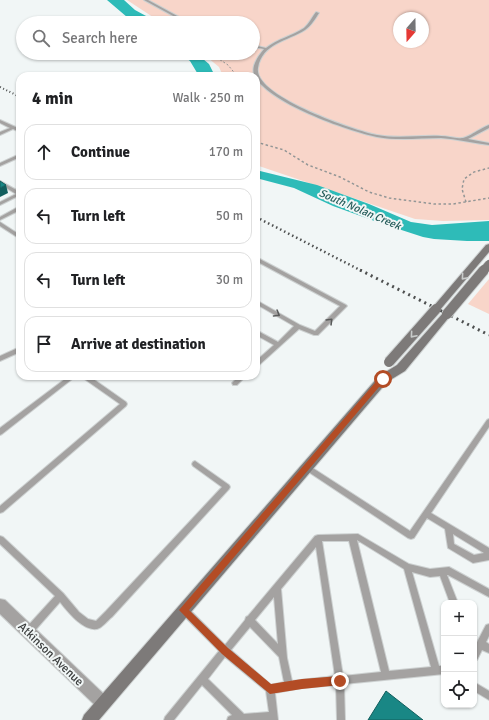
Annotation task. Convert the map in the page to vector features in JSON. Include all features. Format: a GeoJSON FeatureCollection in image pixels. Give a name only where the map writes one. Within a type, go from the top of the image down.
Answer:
{"type":"FeatureCollection","features":[{"type":"Feature","properties":{"kind":"main road"},"geometry":{"type":"LineString","coordinates":[[383,379],[389,362],[489,247]]}},
{"type":"Feature","properties":{"kind":"main road"},"geometry":{"type":"LineString","coordinates":[[89,720],[383,379],[401,368],[489,264]]}},
{"type":"Feature","properties":{"kind":"street","name":"Atkinson Avenue"},"geometry":{"type":"LineString","coordinates":[[0,605],[103,703]]}},
{"type":"Feature","properties":{"kind":"lane"},"geometry":{"type":"LineString","coordinates":[[146,0],[175,16]]}},
{"type":"Feature","properties":{"kind":"lane"},"geometry":{"type":"LineString","coordinates":[[260,58],[266,49],[304,29],[317,13]]}},
{"type":"Feature","properties":{"kind":"lane"},"geometry":{"type":"LineString","coordinates":[[260,48],[266,49]]}},
{"type":"Feature","properties":{"kind":"lane"},"geometry":{"type":"LineString","coordinates":[[257,72],[259,60]]}},
{"type":"Feature","properties":{"kind":"lane"},"geometry":{"type":"LineString","coordinates":[[260,79],[273,93],[299,107],[345,126],[378,136],[401,138],[444,137],[489,144]]}},
{"type":"Feature","properties":{"kind":"lane"},"geometry":{"type":"LineString","coordinates":[[0,121],[16,129]]}},
{"type":"Feature","properties":{"kind":"lane"},"geometry":{"type":"LineString","coordinates":[[463,140],[489,126]]}},
{"type":"Feature","properties":{"kind":"lane"},"geometry":{"type":"LineString","coordinates":[[0,134],[13,128]]}},
{"type":"Feature","properties":{"kind":"lane"},"geometry":{"type":"LineString","coordinates":[[0,165],[16,157]]}},
{"type":"Feature","properties":{"kind":"lane"},"geometry":{"type":"LineString","coordinates":[[0,182],[16,191]]}},
{"type":"Feature","properties":{"kind":"lane"},"geometry":{"type":"LineString","coordinates":[[3,196],[0,204],[16,196]]}},
{"type":"Feature","properties":{"kind":"lane"},"geometry":{"type":"LineString","coordinates":[[0,219],[16,210]]}},
{"type":"Feature","properties":{"kind":"lane"},"geometry":{"type":"LineString","coordinates":[[0,224],[16,235]]}},
{"type":"Feature","properties":{"kind":"lane"},"geometry":{"type":"LineString","coordinates":[[260,261],[344,306],[316,334],[298,326],[260,304]]}},
{"type":"Feature","properties":{"kind":"lane"},"geometry":{"type":"LineString","coordinates":[[260,361],[298,326]]}},
{"type":"Feature","properties":{"kind":"lane"},"geometry":{"type":"LineString","coordinates":[[260,334],[278,345]]}},
{"type":"Feature","properties":{"kind":"lane"},"geometry":{"type":"LineString","coordinates":[[0,359],[16,351]]}},
{"type":"Feature","properties":{"kind":"lane"},"geometry":{"type":"LineString","coordinates":[[0,432],[68,380]]}},
{"type":"Feature","properties":{"kind":"lane"},"geometry":{"type":"LineString","coordinates":[[0,510],[124,404],[91,380]]}},
{"type":"Feature","properties":{"kind":"lane"},"geometry":{"type":"LineString","coordinates":[[235,383],[238,380]]}},
{"type":"Feature","properties":{"kind":"lane"},"geometry":{"type":"LineString","coordinates":[[306,468],[412,536],[489,422]]}},
{"type":"Feature","properties":{"kind":"lane"},"geometry":{"type":"LineString","coordinates":[[0,539],[60,596],[74,613],[88,625],[97,625],[227,487],[195,464]]}},
{"type":"Feature","properties":{"kind":"lane"},"geometry":{"type":"LineString","coordinates":[[427,514],[489,552]]}},
{"type":"Feature","properties":{"kind":"lane"},"geometry":{"type":"LineString","coordinates":[[448,527],[451,546],[473,559],[489,556]]}},
{"type":"Feature","properties":{"kind":"lane"},"geometry":{"type":"LineString","coordinates":[[352,537],[386,676]]}},
{"type":"Feature","properties":{"kind":"lane"},"geometry":{"type":"LineString","coordinates":[[168,720],[318,538],[358,537],[407,567],[430,573],[449,571],[489,593]]}},
{"type":"Feature","properties":{"kind":"lane"},"geometry":{"type":"LineString","coordinates":[[318,538],[340,681],[341,720]]}},
{"type":"Feature","properties":{"kind":"lane"},"geometry":{"type":"LineString","coordinates":[[270,689],[440,671],[407,567]]}},
{"type":"Feature","properties":{"kind":"lane"},"geometry":{"type":"LineString","coordinates":[[442,572],[453,600]]}},
{"type":"Feature","properties":{"kind":"lane"},"geometry":{"type":"LineString","coordinates":[[277,587],[283,658]]}},
{"type":"Feature","properties":{"kind":"lane"},"geometry":{"type":"LineString","coordinates":[[28,632],[60,596]]}},
{"type":"Feature","properties":{"kind":"lane"},"geometry":{"type":"LineString","coordinates":[[184,610],[225,651],[270,689],[274,718],[231,720]]}},
{"type":"Feature","properties":{"kind":"lane"},"geometry":{"type":"LineString","coordinates":[[249,620],[282,653],[289,686]]}},
{"type":"Feature","properties":{"kind":"lane"},"geometry":{"type":"LineString","coordinates":[[477,651],[489,628]]}},
{"type":"Feature","properties":{"kind":"lane"},"geometry":{"type":"LineString","coordinates":[[481,644],[489,649]]}},
{"type":"Feature","properties":{"kind":"lane"},"geometry":{"type":"LineString","coordinates":[[202,679],[242,719]]}},
{"type":"Feature","properties":{"kind":"lane"},"geometry":{"type":"LineString","coordinates":[[477,688],[489,696]]}},
{"type":"Feature","properties":{"kind":"path"},"geometry":{"type":"LineString","coordinates":[[221,60],[235,72]]}},
{"type":"Feature","properties":{"kind":"path"},"geometry":{"type":"LineString","coordinates":[[260,143],[289,152],[308,165],[333,174],[359,188],[379,195],[423,204],[453,204],[489,198]]}},
{"type":"Feature","properties":{"kind":"path"},"geometry":{"type":"LineString","coordinates":[[466,202],[462,188],[464,179],[474,172],[489,168]]}},
{"type":"Feature","properties":{"kind":"shaded area"},"geometry":{"type":"Polygon","coordinates":[[[127,0],[489,0],[489,220],[443,221],[415,219],[260,166],[260,72],[221,72],[219,67],[210,60],[260,60],[260,16],[151,16],[127,0]]]}},
{"type":"Feature","properties":{"kind":"shaded area"},"geometry":{"type":"Polygon","coordinates":[[[489,279],[489,314],[468,304],[489,279]]]}},
{"type":"Feature","properties":{"kind":"water"},"geometry":{"type":"Polygon","coordinates":[[[107,0],[124,0],[135,10],[146,16],[126,16],[107,0]]]}},
{"type":"Feature","properties":{"kind":"water"},"geometry":{"type":"Polygon","coordinates":[[[189,60],[204,60],[209,64],[213,72],[197,72],[189,60]]]}},
{"type":"Feature","properties":{"kind":"water","name":"South Nolan Creek"},"geometry":{"type":"Polygon","coordinates":[[[260,171],[317,185],[369,204],[411,222],[432,225],[489,221],[489,241],[434,239],[423,237],[333,206],[294,188],[260,179],[260,171]]]}},
{"type":"Feature","properties":{"kind":"building"},"geometry":{"type":"Polygon","coordinates":[[[0,181],[6,185],[0,188],[0,181]]]}},
{"type":"Feature","properties":{"kind":"building"},"geometry":{"type":"Polygon","coordinates":[[[386,691],[423,720],[368,720],[386,691]]]}},
{"type":"Feature","properties":{"kind":"railway"},"geometry":{"type":"LineString","coordinates":[[0,87],[16,95]]}},
{"type":"Feature","properties":{"kind":"railway"},"geometry":{"type":"LineString","coordinates":[[260,219],[362,271]]}},
{"type":"Feature","properties":{"kind":"railway"},"geometry":{"type":"LineString","coordinates":[[360,270],[489,335]]}},
{"type":"Feature","properties":{"kind":"route"},"geometry":{"type":"LineString","coordinates":[[340,681],[302,684],[270,689],[225,651],[184,610],[383,379]]}}]}
